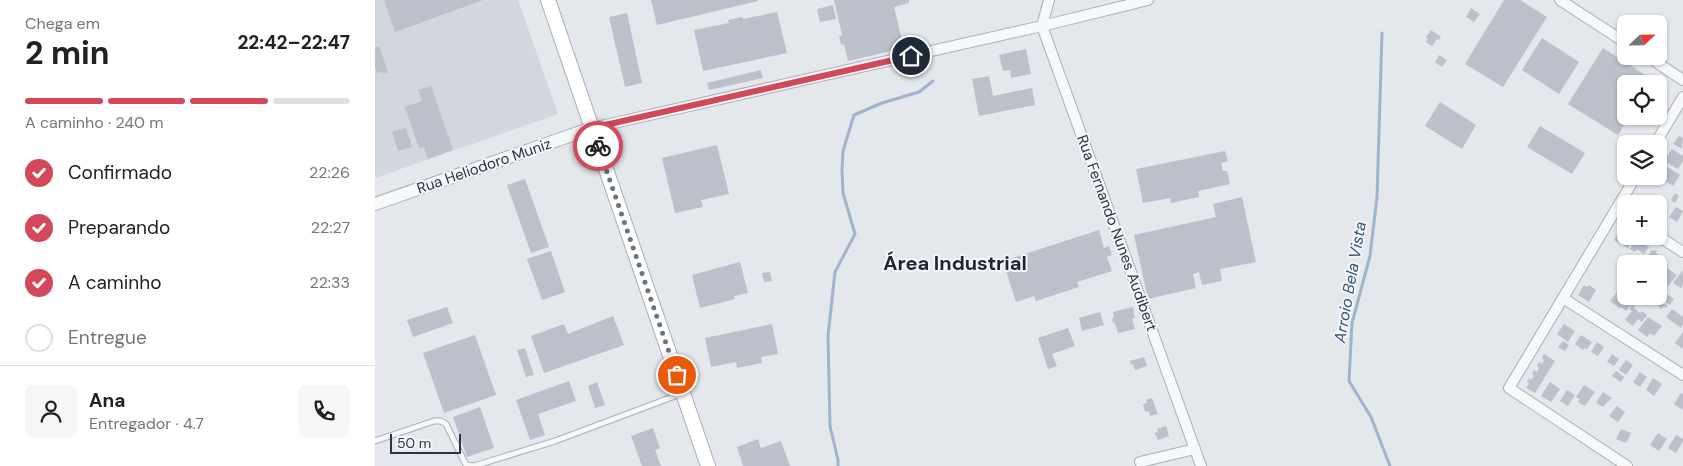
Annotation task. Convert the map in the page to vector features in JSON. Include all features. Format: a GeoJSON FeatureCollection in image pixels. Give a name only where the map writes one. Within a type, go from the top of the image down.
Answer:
{"type":"FeatureCollection","features":[{"type":"Feature","properties":{"kind":"main road"},"geometry":{"type":"LineString","coordinates":[[548,0],[708,466]]}},
{"type":"Feature","properties":{"kind":"street"},"geometry":{"type":"LineString","coordinates":[[1042,26],[1049,0]]}},
{"type":"Feature","properties":{"kind":"street","name":"Rua Heliodoro Muniz"},"geometry":{"type":"LineString","coordinates":[[375,204],[592,128],[1042,26],[1148,0]]}},
{"type":"Feature","properties":{"kind":"street"},"geometry":{"type":"LineString","coordinates":[[1560,0],[1617,37]]}},
{"type":"Feature","properties":{"kind":"street","name":"Rua Fernando Nunes Audibert"},"geometry":{"type":"LineString","coordinates":[[1042,26],[1201,466]]}},
{"type":"Feature","properties":{"kind":"street"},"geometry":{"type":"LineString","coordinates":[[1660,65],[1683,80]]}},
{"type":"Feature","properties":{"kind":"street"},"geometry":{"type":"LineString","coordinates":[[1660,135],[1683,97]]}},
{"type":"Feature","properties":{"kind":"street"},"geometry":{"type":"LineString","coordinates":[[1627,466],[1509,388],[1631,185]]}},
{"type":"Feature","properties":{"kind":"street"},"geometry":{"type":"LineString","coordinates":[[1667,241],[1683,252]]}},
{"type":"Feature","properties":{"kind":"street"},"geometry":{"type":"LineString","coordinates":[[1563,298],[1683,375]]}},
{"type":"Feature","properties":{"kind":"street"},"geometry":{"type":"LineString","coordinates":[[1140,462],[1195,449]]}},
{"type":"Feature","properties":{"kind":"lane"},"geometry":{"type":"LineString","coordinates":[[375,441],[434,421],[441,421],[447,424],[466,465],[474,466],[555,442],[683,393]]}},
{"type":"Feature","properties":{"kind":"shaded area"},"geometry":{"type":"Polygon","coordinates":[[[375,0],[518,0],[558,114],[375,178],[375,0]]]}},
{"type":"Feature","properties":{"kind":"building"},"geometry":{"type":"Polygon","coordinates":[[[384,0],[483,0],[395,32],[384,0]]]}},
{"type":"Feature","properties":{"kind":"building"},"geometry":{"type":"Polygon","coordinates":[[[651,0],[758,0],[758,1],[657,25],[651,0]]]}},
{"type":"Feature","properties":{"kind":"building"},"geometry":{"type":"Polygon","coordinates":[[[834,0],[909,0],[909,3],[894,7],[904,48],[848,61],[844,44],[841,45],[839,36],[842,35],[834,0]]]}},
{"type":"Feature","properties":{"kind":"building"},"geometry":{"type":"Polygon","coordinates":[[[1504,0],[1520,0],[1547,17],[1503,87],[1465,64],[1504,0]]]}},
{"type":"Feature","properties":{"kind":"building"},"geometry":{"type":"Polygon","coordinates":[[[833,5],[836,19],[820,22],[817,9],[833,5]]]}},
{"type":"Feature","properties":{"kind":"building"},"geometry":{"type":"Polygon","coordinates":[[[1471,8],[1480,14],[1474,22],[1466,17],[1471,8]]]}},
{"type":"Feature","properties":{"kind":"building"},"geometry":{"type":"Polygon","coordinates":[[[777,12],[787,53],[703,71],[694,30],[729,23],[728,20],[777,12]]]}},
{"type":"Feature","properties":{"kind":"building"},"geometry":{"type":"Polygon","coordinates":[[[627,13],[642,83],[625,87],[609,17],[627,13]]]}},
{"type":"Feature","properties":{"kind":"building"},"geometry":{"type":"Polygon","coordinates":[[[1431,30],[1441,37],[1432,46],[1426,42],[1428,39],[1426,37],[1431,30]]]}},
{"type":"Feature","properties":{"kind":"building"},"geometry":{"type":"Polygon","coordinates":[[[1542,38],[1579,62],[1559,94],[1522,70],[1542,38]]]}},
{"type":"Feature","properties":{"kind":"building"},"geometry":{"type":"Polygon","coordinates":[[[379,46],[388,72],[383,74],[382,72],[377,73],[375,67],[375,47],[379,46]]]}},
{"type":"Feature","properties":{"kind":"building"},"geometry":{"type":"Polygon","coordinates":[[[1603,48],[1617,57],[1617,65],[1630,65],[1645,75],[1617,75],[1617,125],[1624,125],[1618,135],[1568,104],[1603,48]]]}},
{"type":"Feature","properties":{"kind":"building"},"geometry":{"type":"Polygon","coordinates":[[[1026,49],[1031,74],[1011,78],[1010,70],[1003,71],[999,55],[1026,49]]]}},
{"type":"Feature","properties":{"kind":"building"},"geometry":{"type":"Polygon","coordinates":[[[1439,55],[1447,60],[1442,67],[1435,62],[1439,55]]]}},
{"type":"Feature","properties":{"kind":"building"},"geometry":{"type":"Polygon","coordinates":[[[761,70],[763,78],[709,90],[707,83],[761,70]]]}},
{"type":"Feature","properties":{"kind":"building"},"geometry":{"type":"Polygon","coordinates":[[[989,76],[993,96],[1032,88],[1035,105],[979,116],[972,79],[989,76]]]}},
{"type":"Feature","properties":{"kind":"building"},"geometry":{"type":"Polygon","coordinates":[[[431,86],[453,150],[428,159],[424,147],[419,148],[405,107],[422,101],[418,90],[431,86]]]}},
{"type":"Feature","properties":{"kind":"building"},"geometry":{"type":"Polygon","coordinates":[[[1440,102],[1476,125],[1462,149],[1425,126],[1440,102]]]}},
{"type":"Feature","properties":{"kind":"building"},"geometry":{"type":"Polygon","coordinates":[[[1540,126],[1585,153],[1572,174],[1527,147],[1540,126]]]}},
{"type":"Feature","properties":{"kind":"building"},"geometry":{"type":"Polygon","coordinates":[[[406,128],[412,147],[398,151],[392,132],[406,128]]]}},
{"type":"Feature","properties":{"kind":"building"},"geometry":{"type":"Polygon","coordinates":[[[1679,136],[1683,138],[1682,149],[1673,144],[1679,136]]]}},
{"type":"Feature","properties":{"kind":"building"},"geometry":{"type":"Polygon","coordinates":[[[717,145],[729,194],[701,200],[703,207],[675,213],[662,158],[717,145]]]}},
{"type":"Feature","properties":{"kind":"building"},"geometry":{"type":"Polygon","coordinates":[[[1672,149],[1683,156],[1683,161],[1678,169],[1667,163],[1667,156],[1672,149]]]}},
{"type":"Feature","properties":{"kind":"building"},"geometry":{"type":"Polygon","coordinates":[[[1225,151],[1228,161],[1221,163],[1223,171],[1227,171],[1230,184],[1198,191],[1199,197],[1171,203],[1170,198],[1143,203],[1136,169],[1225,151]]]}},
{"type":"Feature","properties":{"kind":"building"},"geometry":{"type":"Polygon","coordinates":[[[1667,167],[1680,175],[1673,186],[1667,182],[1667,167]]]}},
{"type":"Feature","properties":{"kind":"building"},"geometry":{"type":"Polygon","coordinates":[[[525,179],[549,247],[531,253],[507,185],[525,179]]]}},
{"type":"Feature","properties":{"kind":"building"},"geometry":{"type":"Polygon","coordinates":[[[1675,193],[1679,196],[1675,203],[1671,200],[1675,193]]]}},
{"type":"Feature","properties":{"kind":"building"},"geometry":{"type":"Polygon","coordinates":[[[1242,197],[1256,262],[1220,269],[1222,281],[1202,285],[1199,272],[1193,274],[1196,288],[1148,299],[1134,235],[1216,217],[1213,204],[1242,197]]]}},
{"type":"Feature","properties":{"kind":"building"},"geometry":{"type":"Polygon","coordinates":[[[1676,207],[1683,211],[1677,222],[1669,217],[1676,207]]]}},
{"type":"Feature","properties":{"kind":"building"},"geometry":{"type":"Polygon","coordinates":[[[1099,230],[1104,248],[1109,246],[1112,255],[1107,257],[1112,271],[1077,282],[1079,287],[1036,301],[1034,296],[1016,302],[1003,261],[1099,230]]]}},
{"type":"Feature","properties":{"kind":"building"},"geometry":{"type":"Polygon","coordinates":[[[1633,245],[1646,245],[1649,247],[1644,254],[1637,249],[1635,252],[1630,249],[1633,245]]]}},
{"type":"Feature","properties":{"kind":"building"},"geometry":{"type":"Polygon","coordinates":[[[1652,250],[1656,250],[1656,253],[1659,255],[1649,255],[1652,250]]]}},
{"type":"Feature","properties":{"kind":"building"},"geometry":{"type":"Polygon","coordinates":[[[551,251],[565,292],[542,300],[527,259],[551,251]]]}},
{"type":"Feature","properties":{"kind":"building"},"geometry":{"type":"Polygon","coordinates":[[[740,262],[748,293],[734,296],[735,299],[700,308],[692,275],[740,262]]]}},
{"type":"Feature","properties":{"kind":"building"},"geometry":{"type":"Polygon","coordinates":[[[1667,268],[1677,275],[1667,285],[1667,268]]]}},
{"type":"Feature","properties":{"kind":"building"},"geometry":{"type":"Polygon","coordinates":[[[1683,270],[1683,285],[1681,288],[1673,283],[1683,270]]]}},
{"type":"Feature","properties":{"kind":"building"},"geometry":{"type":"Polygon","coordinates":[[[770,272],[772,281],[764,282],[762,273],[770,272]]]}},
{"type":"Feature","properties":{"kind":"building"},"geometry":{"type":"Polygon","coordinates":[[[1584,285],[1587,287],[1589,285],[1596,290],[1589,302],[1578,295],[1584,285]]]}},
{"type":"Feature","properties":{"kind":"building"},"geometry":{"type":"Polygon","coordinates":[[[1617,292],[1617,305],[1630,305],[1626,311],[1610,301],[1617,292]]]}},
{"type":"Feature","properties":{"kind":"building"},"geometry":{"type":"Polygon","coordinates":[[[1667,294],[1674,299],[1670,305],[1667,303],[1667,294]]]}},
{"type":"Feature","properties":{"kind":"building"},"geometry":{"type":"Polygon","coordinates":[[[1634,305],[1634,308],[1640,313],[1642,311],[1647,315],[1642,322],[1638,319],[1633,326],[1625,320],[1632,311],[1629,309],[1634,305]]]}},
{"type":"Feature","properties":{"kind":"building"},"geometry":{"type":"Polygon","coordinates":[[[1657,305],[1668,306],[1666,308],[1663,306],[1662,309],[1657,305]]]}},
{"type":"Feature","properties":{"kind":"building"},"geometry":{"type":"Polygon","coordinates":[[[447,307],[453,323],[413,337],[407,320],[447,307]]]}},
{"type":"Feature","properties":{"kind":"building"},"geometry":{"type":"Polygon","coordinates":[[[1133,307],[1135,318],[1132,319],[1135,329],[1118,333],[1115,323],[1113,324],[1113,312],[1133,307]]]}},
{"type":"Feature","properties":{"kind":"building"},"geometry":{"type":"Polygon","coordinates":[[[1672,309],[1683,317],[1681,328],[1666,317],[1672,309]]]}},
{"type":"Feature","properties":{"kind":"building"},"geometry":{"type":"Polygon","coordinates":[[[1100,312],[1104,325],[1082,331],[1079,318],[1100,312]]]}},
{"type":"Feature","properties":{"kind":"building"},"geometry":{"type":"Polygon","coordinates":[[[613,316],[624,345],[544,373],[531,336],[564,324],[568,334],[613,316]]]}},
{"type":"Feature","properties":{"kind":"building"},"geometry":{"type":"Polygon","coordinates":[[[1648,317],[1662,326],[1654,336],[1650,333],[1647,337],[1638,330],[1648,317]]]}},
{"type":"Feature","properties":{"kind":"building"},"geometry":{"type":"Polygon","coordinates":[[[772,324],[778,354],[761,357],[762,363],[737,368],[736,362],[711,367],[705,338],[772,324]]]}},
{"type":"Feature","properties":{"kind":"building"},"geometry":{"type":"Polygon","coordinates":[[[1564,324],[1575,331],[1568,342],[1557,334],[1564,324]]]}},
{"type":"Feature","properties":{"kind":"building"},"geometry":{"type":"Polygon","coordinates":[[[1068,328],[1075,346],[1052,354],[1057,366],[1048,369],[1038,338],[1068,328]]]}},
{"type":"Feature","properties":{"kind":"building"},"geometry":{"type":"Polygon","coordinates":[[[1683,332],[1683,349],[1675,343],[1683,332]]]}},
{"type":"Feature","properties":{"kind":"building"},"geometry":{"type":"Polygon","coordinates":[[[475,335],[496,395],[444,413],[423,353],[475,335]]]}},
{"type":"Feature","properties":{"kind":"building"},"geometry":{"type":"Polygon","coordinates":[[[1581,335],[1592,342],[1587,349],[1584,348],[1583,350],[1575,344],[1581,335]]]}},
{"type":"Feature","properties":{"kind":"building"},"geometry":{"type":"Polygon","coordinates":[[[1563,341],[1569,345],[1565,351],[1558,347],[1563,341]]]}},
{"type":"Feature","properties":{"kind":"building"},"geometry":{"type":"Polygon","coordinates":[[[1597,342],[1604,347],[1598,356],[1591,352],[1597,342]]]}},
{"type":"Feature","properties":{"kind":"building"},"geometry":{"type":"Polygon","coordinates":[[[525,348],[534,375],[526,377],[517,350],[525,348]]]}},
{"type":"Feature","properties":{"kind":"building"},"geometry":{"type":"Polygon","coordinates":[[[1544,354],[1555,361],[1535,393],[1526,388],[1529,384],[1527,382],[1529,378],[1531,380],[1534,376],[1532,374],[1534,370],[1537,372],[1539,362],[1542,364],[1544,354]]]}},
{"type":"Feature","properties":{"kind":"building"},"geometry":{"type":"Polygon","coordinates":[[[1612,354],[1619,359],[1614,366],[1607,362],[1612,354]]]}},
{"type":"Feature","properties":{"kind":"building"},"geometry":{"type":"Polygon","coordinates":[[[1144,357],[1147,366],[1135,370],[1130,361],[1144,357]]]}},
{"type":"Feature","properties":{"kind":"building"},"geometry":{"type":"Polygon","coordinates":[[[1626,360],[1633,365],[1626,375],[1619,370],[1626,360]]]}},
{"type":"Feature","properties":{"kind":"building"},"geometry":{"type":"Polygon","coordinates":[[[1616,371],[1624,377],[1621,382],[1612,376],[1616,371]]]}},
{"type":"Feature","properties":{"kind":"building"},"geometry":{"type":"Polygon","coordinates":[[[1640,372],[1647,377],[1640,387],[1633,382],[1640,372]]]}},
{"type":"Feature","properties":{"kind":"building"},"geometry":{"type":"Polygon","coordinates":[[[1653,378],[1662,384],[1654,396],[1646,390],[1653,378]]]}},
{"type":"Feature","properties":{"kind":"building"},"geometry":{"type":"Polygon","coordinates":[[[569,381],[576,401],[538,414],[545,435],[530,440],[516,400],[569,381]]]}},
{"type":"Feature","properties":{"kind":"building"},"geometry":{"type":"Polygon","coordinates":[[[597,382],[605,405],[595,408],[588,386],[597,382]]]}},
{"type":"Feature","properties":{"kind":"building"},"geometry":{"type":"Polygon","coordinates":[[[1550,382],[1560,389],[1551,402],[1541,396],[1550,382]]]}},
{"type":"Feature","properties":{"kind":"building"},"geometry":{"type":"Polygon","coordinates":[[[1584,385],[1595,392],[1585,406],[1578,402],[1580,399],[1576,397],[1584,385]]]}},
{"type":"Feature","properties":{"kind":"building"},"geometry":{"type":"Polygon","coordinates":[[[1567,390],[1575,395],[1568,406],[1560,401],[1567,390]]]}},
{"type":"Feature","properties":{"kind":"building"},"geometry":{"type":"Polygon","coordinates":[[[1603,392],[1612,398],[1603,407],[1596,403],[1603,392]]]}},
{"type":"Feature","properties":{"kind":"building"},"geometry":{"type":"Polygon","coordinates":[[[1681,393],[1683,394],[1683,410],[1674,404],[1681,393]]]}},
{"type":"Feature","properties":{"kind":"building"},"geometry":{"type":"Polygon","coordinates":[[[1152,398],[1158,414],[1150,416],[1149,411],[1145,412],[1143,404],[1147,403],[1146,400],[1152,398]]]}},
{"type":"Feature","properties":{"kind":"building"},"geometry":{"type":"Polygon","coordinates":[[[1617,406],[1625,412],[1618,422],[1609,416],[1617,406]]]}},
{"type":"Feature","properties":{"kind":"building"},"geometry":{"type":"Polygon","coordinates":[[[480,407],[494,448],[467,457],[453,417],[480,407]]]}},
{"type":"Feature","properties":{"kind":"building"},"geometry":{"type":"Polygon","coordinates":[[[1166,426],[1169,436],[1158,440],[1155,433],[1158,432],[1157,429],[1166,426]]]}},
{"type":"Feature","properties":{"kind":"building"},"geometry":{"type":"Polygon","coordinates":[[[653,428],[660,448],[655,450],[661,466],[642,466],[631,436],[653,428]]]}},
{"type":"Feature","properties":{"kind":"building"},"geometry":{"type":"Polygon","coordinates":[[[1621,429],[1631,433],[1626,443],[1616,439],[1621,429]]]}},
{"type":"Feature","properties":{"kind":"building"},"geometry":{"type":"Polygon","coordinates":[[[1658,433],[1667,439],[1659,451],[1650,445],[1658,433]]]}},
{"type":"Feature","properties":{"kind":"building"},"geometry":{"type":"Polygon","coordinates":[[[1676,435],[1683,439],[1683,441],[1676,453],[1668,448],[1676,435]]]}},
{"type":"Feature","properties":{"kind":"building"},"geometry":{"type":"Polygon","coordinates":[[[758,439],[761,448],[781,441],[790,466],[743,466],[737,447],[758,439]]]}},
{"type":"Feature","properties":{"kind":"waterway","name":"Arroio Bela Vista"},"geometry":{"type":"LineString","coordinates":[[1382,33],[1377,197],[1370,256],[1352,323],[1349,381],[1371,417],[1390,466]]}},
{"type":"Feature","properties":{"kind":"waterway"},"geometry":{"type":"LineString","coordinates":[[838,466],[830,426],[828,336],[835,272],[855,234],[843,193],[843,151],[854,115],[882,103],[919,92],[933,81]]}},
{"type":"Feature","properties":{"kind":"way so far"},"geometry":{"type":"LineString","coordinates":[[598,146],[677,375]]}},
{"type":"Feature","properties":{"kind":"district","name":"Área Industrial"},"geometry":{"type":"Point","coordinates":[955,263]}},
{"type":"Feature","properties":{"kind":"route"},"geometry":{"type":"LineString","coordinates":[[598,146],[592,128],[911,56]]}}]}
